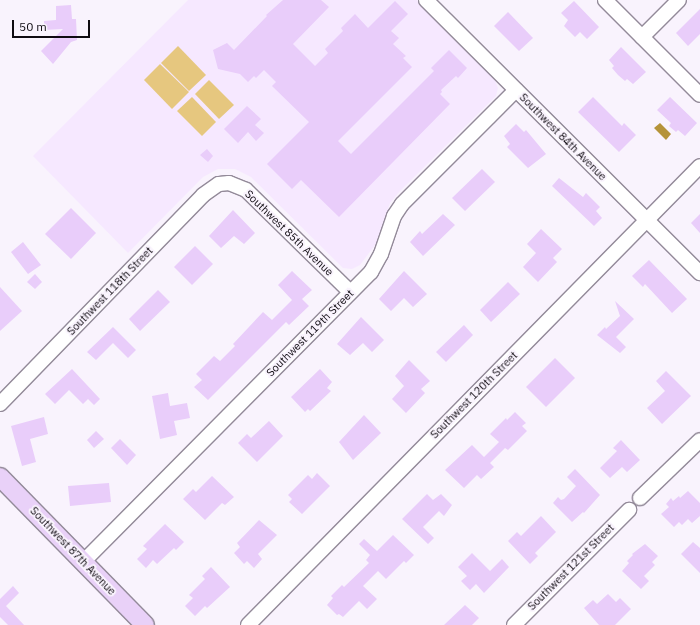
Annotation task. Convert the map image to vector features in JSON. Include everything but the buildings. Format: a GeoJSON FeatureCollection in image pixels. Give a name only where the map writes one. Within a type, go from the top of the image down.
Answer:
{"type":"FeatureCollection","features":[{"type":"Feature","properties":{"kind":"main road","name":"Southwest 87th Avenue"},"geometry":{"type":"LineString","coordinates":[[0,477],[145,625]]}},
{"type":"Feature","properties":{"kind":"street","name":"Southwest 84th Avenue"},"geometry":{"type":"LineString","coordinates":[[426,0],[700,273]]}},
{"type":"Feature","properties":{"kind":"street"},"geometry":{"type":"LineString","coordinates":[[605,0],[700,95]]}},
{"type":"Feature","properties":{"kind":"street"},"geometry":{"type":"LineString","coordinates":[[642,37],[679,0]]}},
{"type":"Feature","properties":{"kind":"street","name":"Southwest 119th Street"},"geometry":{"type":"LineString","coordinates":[[83,562],[377,264],[394,216],[402,204],[516,90]]}},
{"type":"Feature","properties":{"kind":"street","name":"Southwest 120th Street"},"geometry":{"type":"LineString","coordinates":[[248,625],[700,166]]}},
{"type":"Feature","properties":{"kind":"street","name":"Southwest 85th Avenue"},"geometry":{"type":"LineString","coordinates":[[224,183],[241,187],[250,194],[350,292]]}},
{"type":"Feature","properties":{"kind":"street","name":"Southwest 118th Street"},"geometry":{"type":"LineString","coordinates":[[0,404],[204,195],[214,186],[224,183]]}},
{"type":"Feature","properties":{"kind":"street"},"geometry":{"type":"LineString","coordinates":[[640,498],[700,440]]}},
{"type":"Feature","properties":{"kind":"street","name":"Southwest 121st Street"},"geometry":{"type":"LineString","coordinates":[[514,625],[629,510]]}},
{"type":"Feature","properties":{"kind":"shaded area"},"geometry":{"type":"Polygon","coordinates":[[[188,0],[417,0],[494,78],[498,88],[496,96],[400,191],[390,203],[378,241],[360,265],[352,269],[343,268],[251,177],[235,169],[218,169],[203,177],[128,253],[33,156],[188,0]]]}},
{"type":"Feature","properties":{"kind":"shaded area"},"geometry":{"type":"Polygon","coordinates":[[[178,46],[206,75],[189,91],[161,63],[178,46]]]}},
{"type":"Feature","properties":{"kind":"shaded area"},"geometry":{"type":"Polygon","coordinates":[[[160,64],[189,92],[172,109],[144,80],[160,64]]]}},
{"type":"Feature","properties":{"kind":"shaded area"},"geometry":{"type":"Polygon","coordinates":[[[209,80],[234,105],[219,119],[195,94],[209,80]]]}},
{"type":"Feature","properties":{"kind":"shaded area"},"geometry":{"type":"Polygon","coordinates":[[[192,97],[216,122],[202,136],[177,111],[192,97]]]}},
{"type":"Feature","properties":{"kind":"shaded area"},"geometry":{"type":"Polygon","coordinates":[[[660,123],[671,134],[666,140],[654,128],[660,123]]]}}]}
